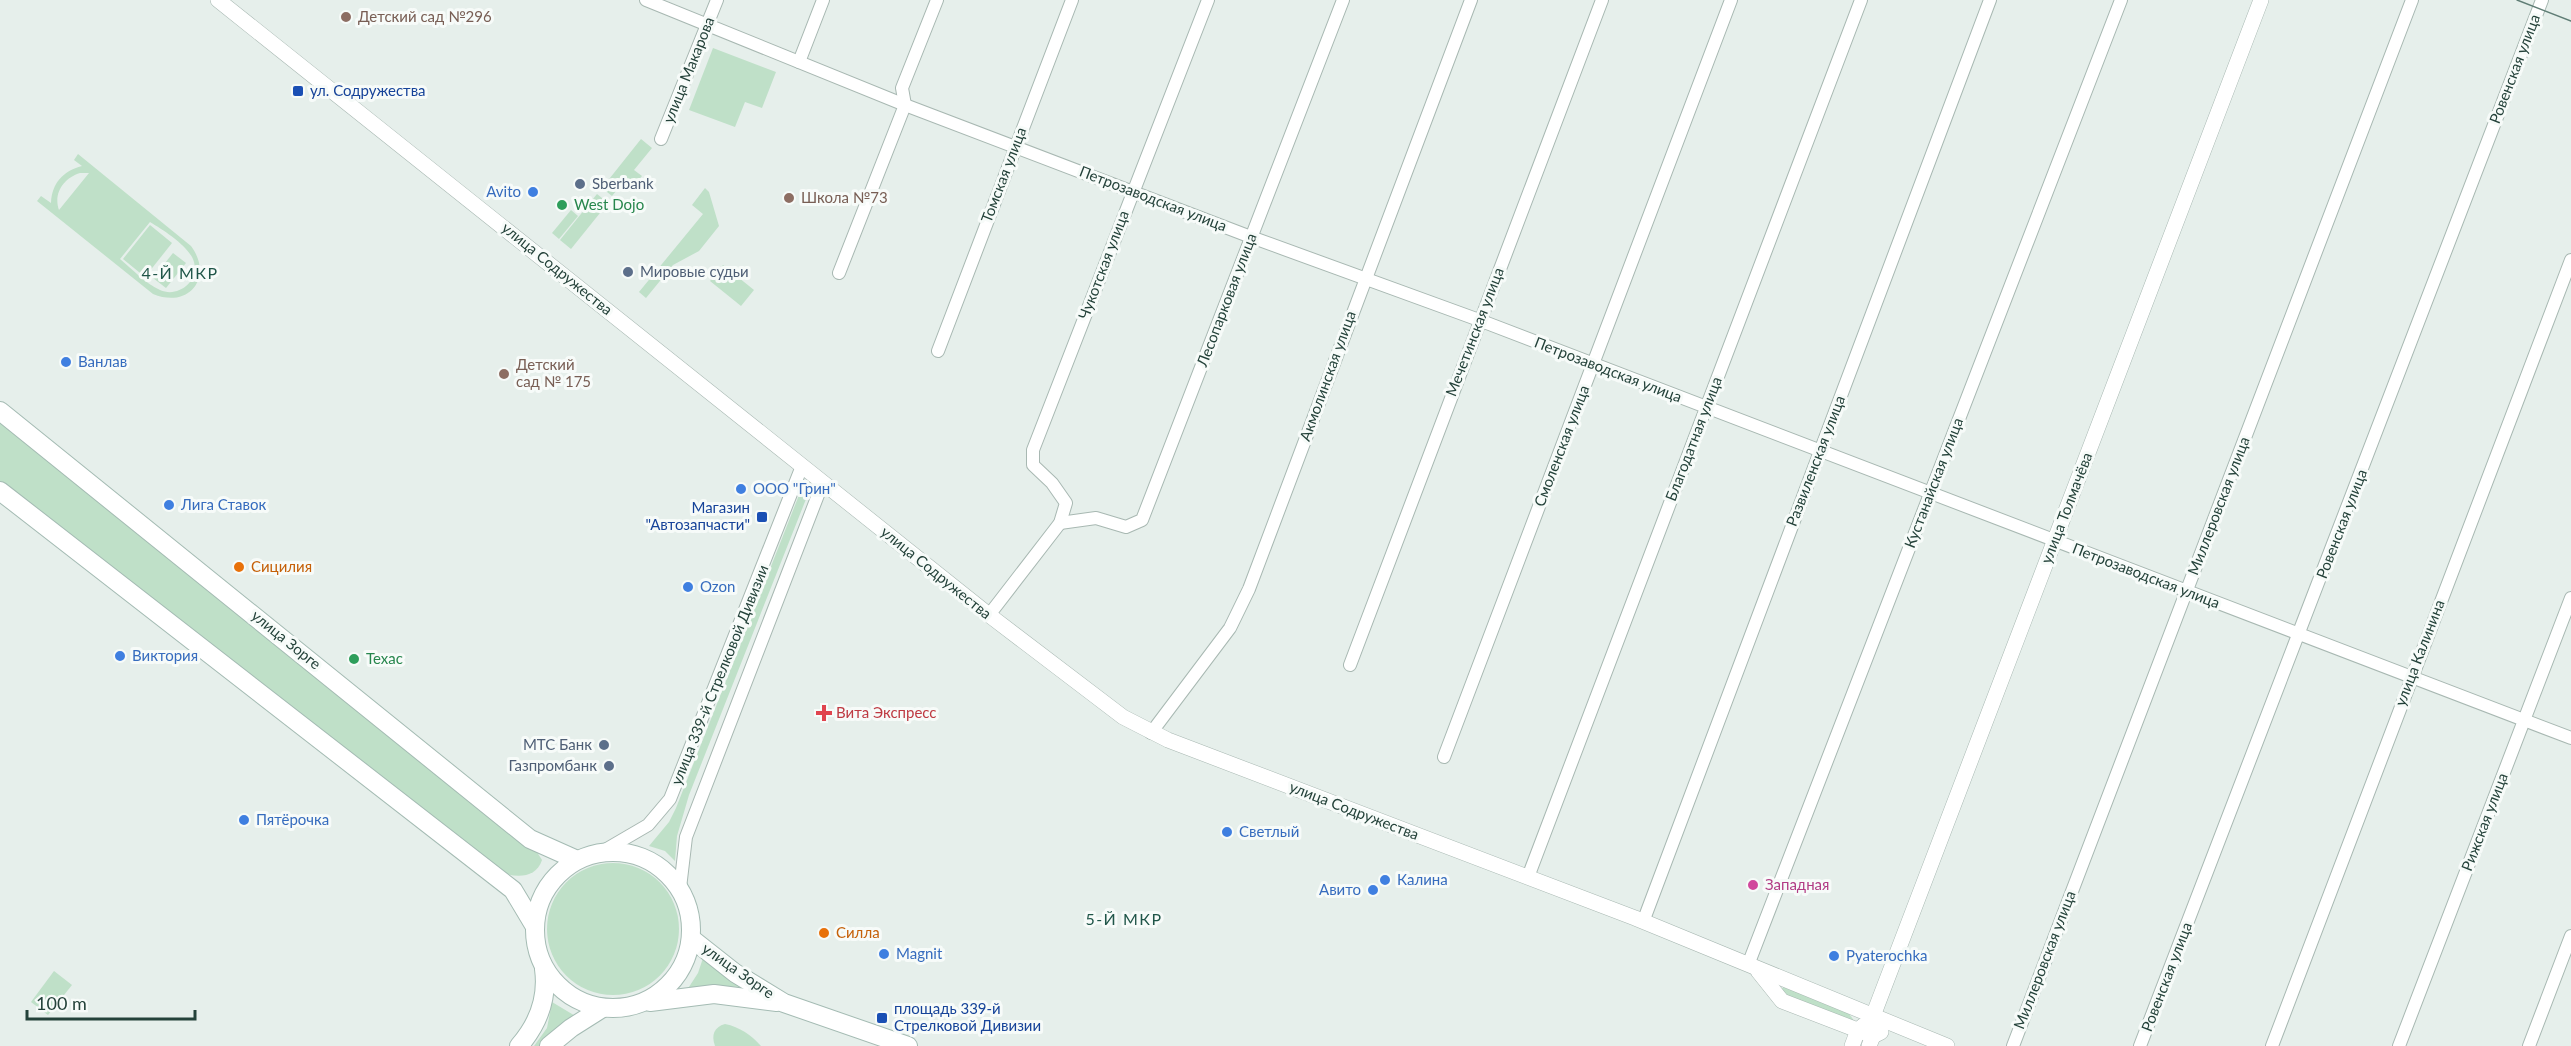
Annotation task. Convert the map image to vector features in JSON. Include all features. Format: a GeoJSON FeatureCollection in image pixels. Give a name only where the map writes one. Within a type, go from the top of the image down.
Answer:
{"type":"FeatureCollection","features":[{"type":"Feature","properties":{"kind":"main road","name":"улица Зорге"},"geometry":{"type":"LineString","coordinates":[[0,411],[530,839],[577,860]]}},
{"type":"Feature","properties":{"kind":"main road"},"geometry":{"type":"LineString","coordinates":[[0,491],[513,890],[534,925]]}},
{"type":"Feature","properties":{"kind":"main road"},"geometry":{"type":"LineString","coordinates":[[623,852],[645,858],[664,870],[680,888],[692,921],[692,939],[684,965],[668,987],[645,1003],[623,1009],[601,1009],[578,1001],[558,988],[544,969],[536,948],[534,925],[538,906],[547,887],[560,872],[577,860],[600,853],[623,852]]}},
{"type":"Feature","properties":{"kind":"main road","name":"улица Зорге"},"geometry":{"type":"LineString","coordinates":[[692,939],[735,973],[784,1003]]}},
{"type":"Feature","properties":{"kind":"main road"},"geometry":{"type":"LineString","coordinates":[[519,1046],[540,1012],[545,992],[544,969]]}},
{"type":"Feature","properties":{"kind":"main road","name":"улица Зорге"},"geometry":{"type":"LineString","coordinates":[[645,1003],[714,994],[784,1003],[908,1046]]}},
{"type":"Feature","properties":{"kind":"main road"},"geometry":{"type":"LineString","coordinates":[[549,1046],[571,1028],[601,1009]]}},
{"type":"Feature","properties":{"kind":"street","name":"улица Содружества"},"geometry":{"type":"LineString","coordinates":[[218,0],[989,615],[1123,717],[1151,733],[1643,922],[1947,1046]]}},
{"type":"Feature","properties":{"kind":"street","name":"Петрозаводская улица"},"geometry":{"type":"LineString","coordinates":[[646,0],[1014,147],[1479,320],[2571,738]]}},
{"type":"Feature","properties":{"kind":"street","name":"улица Макарова"},"geometry":{"type":"LineString","coordinates":[[661,139],[717,0]]}},
{"type":"Feature","properties":{"kind":"street"},"geometry":{"type":"LineString","coordinates":[[799,62],[823,0]]}},
{"type":"Feature","properties":{"kind":"street"},"geometry":{"type":"LineString","coordinates":[[838,273],[905,105],[902,88],[937,0]]}},
{"type":"Feature","properties":{"kind":"street","name":"Томская улица"},"geometry":{"type":"LineString","coordinates":[[938,351],[1072,0]]}},
{"type":"Feature","properties":{"kind":"street","name":"Чукотская улица"},"geometry":{"type":"LineString","coordinates":[[1060,523],[1066,503],[1052,483],[1033,465],[1033,450],[1208,0]]}},
{"type":"Feature","properties":{"kind":"street","name":"Лесопарковая улица"},"geometry":{"type":"LineString","coordinates":[[1060,523],[1096,518],[1125,526],[1142,520],[1343,0]]}},
{"type":"Feature","properties":{"kind":"street","name":"Акмолинская улица"},"geometry":{"type":"LineString","coordinates":[[1151,733],[1230,628],[1249,589],[1471,0]]}},
{"type":"Feature","properties":{"kind":"street","name":"Мечетинская улица"},"geometry":{"type":"LineString","coordinates":[[1350,665],[1602,0]]}},
{"type":"Feature","properties":{"kind":"street","name":"Смоленская улица"},"geometry":{"type":"LineString","coordinates":[[1444,758],[1731,0]]}},
{"type":"Feature","properties":{"kind":"street","name":"Благодатная улица"},"geometry":{"type":"LineString","coordinates":[[1528,877],[1861,0]]}},
{"type":"Feature","properties":{"kind":"street","name":"Развиленская улица"},"geometry":{"type":"LineString","coordinates":[[1643,922],[1990,0]]}},
{"type":"Feature","properties":{"kind":"street","name":"Кустанайская улица"},"geometry":{"type":"LineString","coordinates":[[1752,967],[1930,493],[2121,0]]}},
{"type":"Feature","properties":{"kind":"street","name":"улица Толмачёва"},"geometry":{"type":"LineString","coordinates":[[1871,1041],[1873,1016],[2261,0]]}},
{"type":"Feature","properties":{"kind":"street","name":"Миллеровская улица"},"geometry":{"type":"LineString","coordinates":[[2013,1046],[2412,0]]}},
{"type":"Feature","properties":{"kind":"street","name":"Ровенская улица"},"geometry":{"type":"LineString","coordinates":[[2140,1046],[2542,0]]}},
{"type":"Feature","properties":{"kind":"street","name":"улица Калинина"},"geometry":{"type":"LineString","coordinates":[[2272,1046],[2571,260]]}},
{"type":"Feature","properties":{"kind":"street","name":"улица 339-й Стрелковой Дивизии"},"geometry":{"type":"LineString","coordinates":[[600,853],[648,825],[670,800],[802,466]]}},
{"type":"Feature","properties":{"kind":"street","name":"улица 339-й Стрелковой Дивизии"},"geometry":{"type":"LineString","coordinates":[[680,888],[686,837],[823,482]]}},
{"type":"Feature","properties":{"kind":"street"},"geometry":{"type":"LineString","coordinates":[[989,615],[1060,523]]}},
{"type":"Feature","properties":{"kind":"street","name":"Рижская улица"},"geometry":{"type":"LineString","coordinates":[[2400,1046],[2571,598]]}},
{"type":"Feature","properties":{"kind":"street"},"geometry":{"type":"LineString","coordinates":[[2529,1046],[2571,936]]}},
{"type":"Feature","properties":{"kind":"street","name":"улица Содружества"},"geometry":{"type":"LineString","coordinates":[[1752,967],[1782,1001],[1858,1030],[1871,1041]]}},
{"type":"Feature","properties":{"kind":"street","name":"улица Толмачёва"},"geometry":{"type":"LineString","coordinates":[[1852,1046],[1858,1030],[1873,1016]]}},
{"type":"Feature","properties":{"kind":"street"},"geometry":{"type":"LineString","coordinates":[[1871,1041],[1896,1026]]}},
{"type":"Feature","properties":{"kind":"green space"},"geometry":{"type":"Polygon","coordinates":[[[713,48],[776,72],[762,108],[745,102],[735,127],[689,110],[713,48]]]}},
{"type":"Feature","properties":{"kind":"green space"},"geometry":{"type":"Polygon","coordinates":[[[641,139],[652,148],[634,170],[642,176],[629,191],[621,185],[612,196],[602,188],[641,139]]]}},
{"type":"Feature","properties":{"kind":"green space"},"geometry":{"type":"Polygon","coordinates":[[[78,154],[191,246],[200,269],[199,279],[187,294],[166,298],[153,294],[37,201],[41,196],[51,203],[54,189],[60,179],[69,171],[82,166],[74,160],[78,154]],[[80,173],[69,178],[61,187],[58,198],[59,210],[89,173],[80,173]],[[150,222],[120,259],[144,280],[160,290],[175,292],[188,285],[195,265],[192,257],[179,242],[150,222]]]}},
{"type":"Feature","properties":{"kind":"green space"},"geometry":{"type":"Polygon","coordinates":[[[705,188],[709,192],[719,226],[699,251],[673,265],[646,298],[639,292],[703,214],[692,205],[705,188]]]}},
{"type":"Feature","properties":{"kind":"green space"},"geometry":{"type":"Polygon","coordinates":[[[597,194],[608,203],[571,249],[560,240],[597,194]]]}},
{"type":"Feature","properties":{"kind":"green space"},"geometry":{"type":"Polygon","coordinates":[[[571,210],[578,216],[559,239],[552,233],[571,210]]]}},
{"type":"Feature","properties":{"kind":"green space"},"geometry":{"type":"Polygon","coordinates":[[[150,225],[172,243],[145,277],[123,259],[150,225]]]}},
{"type":"Feature","properties":{"kind":"green space"},"geometry":{"type":"Polygon","coordinates":[[[173,253],[186,263],[166,288],[153,278],[173,253]]]}},
{"type":"Feature","properties":{"kind":"green space"},"geometry":{"type":"Polygon","coordinates":[[[723,265],[754,290],[741,306],[710,281],[723,265]]]}},
{"type":"Feature","properties":{"kind":"green space"},"geometry":{"type":"Polygon","coordinates":[[[0,423],[535,849],[542,860],[536,870],[523,876],[506,874],[0,483],[0,423]]]}},
{"type":"Feature","properties":{"kind":"green space"},"geometry":{"type":"Polygon","coordinates":[[[808,480],[811,484],[808,494],[689,795],[677,836],[675,861],[665,851],[649,846],[669,822],[676,808],[801,490],[808,480]]]}},
{"type":"Feature","properties":{"kind":"green space"},"geometry":{"type":"Polygon","coordinates":[[[613,863],[638,868],[660,882],[674,904],[679,929],[674,954],[660,976],[638,990],[613,995],[588,990],[566,976],[552,954],[547,929],[552,904],[566,882],[588,868],[613,863]]]}},
{"type":"Feature","properties":{"kind":"green space"},"geometry":{"type":"Polygon","coordinates":[[[705,952],[743,987],[710,986],[687,990],[698,973],[705,952]]]}},
{"type":"Feature","properties":{"kind":"green space"},"geometry":{"type":"Polygon","coordinates":[[[54,971],[72,985],[48,1015],[31,1002],[54,971]]]}},
{"type":"Feature","properties":{"kind":"green space"},"geometry":{"type":"Polygon","coordinates":[[[1785,986],[1847,1011],[1855,1022],[1792,1001],[1780,990],[1785,986]]]}},
{"type":"Feature","properties":{"kind":"green space"},"geometry":{"type":"Polygon","coordinates":[[[552,1002],[577,1017],[540,1046],[534,1046],[547,1028],[552,1002]]]}},
{"type":"Feature","properties":{"kind":"green space"},"geometry":{"type":"Polygon","coordinates":[[[725,1024],[745,1032],[761,1046],[715,1046],[714,1032],[725,1024]]]}},
{"type":"Feature","properties":{"kind":"tram line"},"geometry":{"type":"LineString","coordinates":[[2517,0],[2571,21]]}},
{"type":"Feature","properties":{"kind":"place","name":"Детский сад №296"},"geometry":{"type":"Point","coordinates":[346,17]}},
{"type":"Feature","properties":{"kind":"place","name":"ул. Содружества"},"geometry":{"type":"Point","coordinates":[298,91]}},
{"type":"Feature","properties":{"kind":"place","name":"Sberbank"},"geometry":{"type":"Point","coordinates":[580,184]}},
{"type":"Feature","properties":{"kind":"place","name":"Avito"},"geometry":{"type":"Point","coordinates":[533,192]}},
{"type":"Feature","properties":{"kind":"place","name":"Школа №73"},"geometry":{"type":"Point","coordinates":[789,198]}},
{"type":"Feature","properties":{"kind":"place","name":"West Dojo"},"geometry":{"type":"Point","coordinates":[562,205]}},
{"type":"Feature","properties":{"kind":"place","name":"Мировые судьи"},"geometry":{"type":"Point","coordinates":[628,272]}},
{"type":"Feature","properties":{"kind":"place","name":"Ванлав"},"geometry":{"type":"Point","coordinates":[66,362]}},
{"type":"Feature","properties":{"kind":"place","name":"Детский сад № 175"},"geometry":{"type":"Point","coordinates":[504,374]}},
{"type":"Feature","properties":{"kind":"place","name":"ООО \"Грин\""},"geometry":{"type":"Point","coordinates":[741,489]}},
{"type":"Feature","properties":{"kind":"place","name":"Лига Ставок"},"geometry":{"type":"Point","coordinates":[169,505]}},
{"type":"Feature","properties":{"kind":"place","name":"Магазин \"Автозапчасти\""},"geometry":{"type":"Point","coordinates":[762,517]}},
{"type":"Feature","properties":{"kind":"place","name":"Сицилия"},"geometry":{"type":"Point","coordinates":[239,567]}},
{"type":"Feature","properties":{"kind":"place","name":"Ozon"},"geometry":{"type":"Point","coordinates":[688,587]}},
{"type":"Feature","properties":{"kind":"place","name":"Виктория"},"geometry":{"type":"Point","coordinates":[120,656]}},
{"type":"Feature","properties":{"kind":"place","name":"Техас"},"geometry":{"type":"Point","coordinates":[354,659]}},
{"type":"Feature","properties":{"kind":"place","name":"Вита Экспресс"},"geometry":{"type":"Point","coordinates":[824,713]}},
{"type":"Feature","properties":{"kind":"place","name":"МТС Банк"},"geometry":{"type":"Point","coordinates":[604,745]}},
{"type":"Feature","properties":{"kind":"place","name":"Газпромбанк"},"geometry":{"type":"Point","coordinates":[609,766]}},
{"type":"Feature","properties":{"kind":"place","name":"Пятёрочка"},"geometry":{"type":"Point","coordinates":[244,820]}},
{"type":"Feature","properties":{"kind":"place","name":"Светлый"},"geometry":{"type":"Point","coordinates":[1227,832]}},
{"type":"Feature","properties":{"kind":"place","name":"Калина"},"geometry":{"type":"Point","coordinates":[1385,880]}},
{"type":"Feature","properties":{"kind":"place","name":"Западная"},"geometry":{"type":"Point","coordinates":[1753,885]}},
{"type":"Feature","properties":{"kind":"place","name":"Авито"},"geometry":{"type":"Point","coordinates":[1373,890]}},
{"type":"Feature","properties":{"kind":"place","name":"Силла"},"geometry":{"type":"Point","coordinates":[824,933]}},
{"type":"Feature","properties":{"kind":"place","name":"Magnit"},"geometry":{"type":"Point","coordinates":[884,954]}},
{"type":"Feature","properties":{"kind":"place","name":"Pyaterochka"},"geometry":{"type":"Point","coordinates":[1834,956]}},
{"type":"Feature","properties":{"kind":"place","name":"площадь 339-й Стрелковой Дивизии"},"geometry":{"type":"Point","coordinates":[882,1018]}},
{"type":"Feature","properties":{"kind":"district","name":"4-Й МКР"},"geometry":{"type":"Point","coordinates":[180,273]}},
{"type":"Feature","properties":{"kind":"district","name":"5-Й МКР"},"geometry":{"type":"Point","coordinates":[1124,919]}}]}
